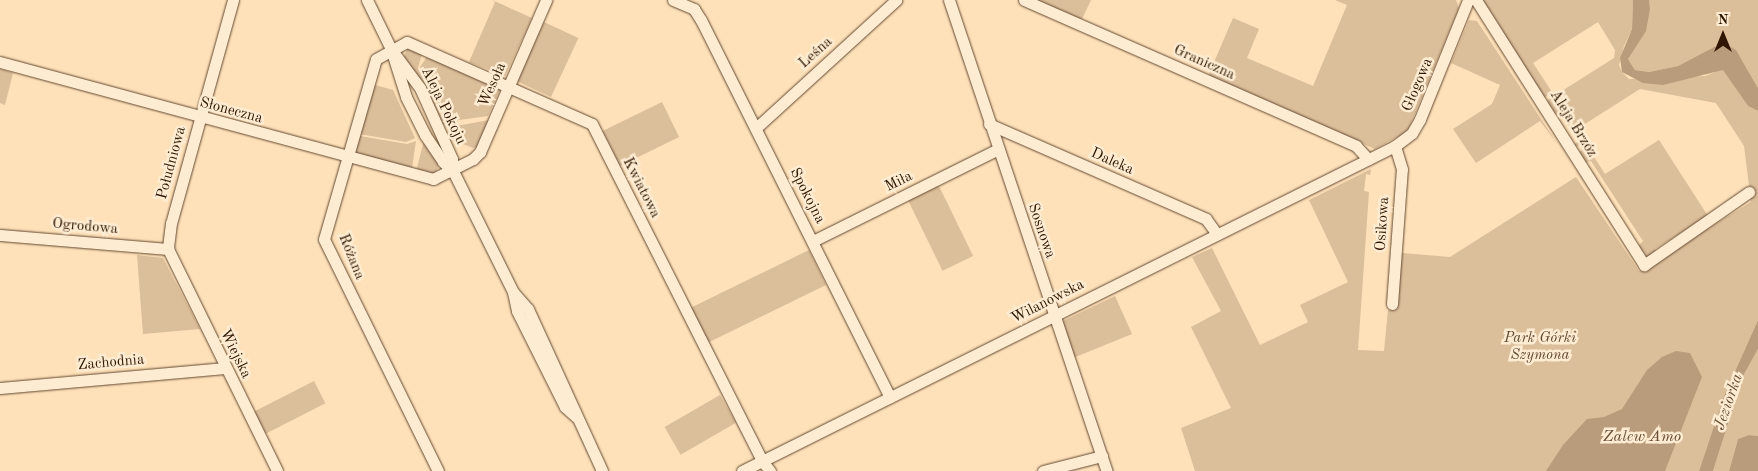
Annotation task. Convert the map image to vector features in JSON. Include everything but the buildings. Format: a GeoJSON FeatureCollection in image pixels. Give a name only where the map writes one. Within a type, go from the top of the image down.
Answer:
{"type":"FeatureCollection","features":[{"type":"Feature","properties":{"kind":"street","name":"Południowa"},"geometry":{"type":"LineString","coordinates":[[168,249],[171,223],[233,0]]}},
{"type":"Feature","properties":{"kind":"street","name":"Aleja Pokoju"},"geometry":{"type":"LineString","coordinates":[[367,0],[400,66],[439,128],[452,159],[453,171],[513,292],[528,309],[542,350],[574,404],[576,417],[602,471]]}},
{"type":"Feature","properties":{"kind":"street","name":"Wesoła"},"geometry":{"type":"LineString","coordinates":[[453,171],[480,152],[546,0]]}},
{"type":"Feature","properties":{"kind":"street"},"geometry":{"type":"LineString","coordinates":[[673,0],[696,4]]}},
{"type":"Feature","properties":{"kind":"street","name":"Leśna"},"geometry":{"type":"LineString","coordinates":[[756,128],[896,0]]}},
{"type":"Feature","properties":{"kind":"street","name":"Sosnowa"},"geometry":{"type":"LineString","coordinates":[[950,0],[989,124],[1107,471]]}},
{"type":"Feature","properties":{"kind":"street","name":"Graniczna"},"geometry":{"type":"LineString","coordinates":[[1024,0],[1356,146],[1368,159]]}},
{"type":"Feature","properties":{"kind":"street","name":"Głogowa"},"geometry":{"type":"LineString","coordinates":[[1368,159],[1395,146],[1412,133],[1420,119],[1468,0]]}},
{"type":"Feature","properties":{"kind":"street","name":"Aleja Brzóz"},"geometry":{"type":"LineString","coordinates":[[1476,0],[1644,265],[1749,192]]}},
{"type":"Feature","properties":{"kind":"street","name":"Spokojna"},"geometry":{"type":"LineString","coordinates":[[696,4],[890,397]]}},
{"type":"Feature","properties":{"kind":"street","name":"Kwiatowa"},"geometry":{"type":"LineString","coordinates":[[391,49],[407,42],[421,47],[592,124],[762,461],[770,471]]}},
{"type":"Feature","properties":{"kind":"street"},"geometry":{"type":"LineString","coordinates":[[371,75],[379,66],[400,66],[409,53],[421,47]]}},
{"type":"Feature","properties":{"kind":"street","name":"Różana"},"geometry":{"type":"LineString","coordinates":[[391,49],[378,57],[371,75],[325,232],[326,245],[438,471]]}},
{"type":"Feature","properties":{"kind":"street","name":"Słoneczna"},"geometry":{"type":"LineString","coordinates":[[0,62],[425,180],[453,171]]}},
{"type":"Feature","properties":{"kind":"street","name":"Aleja Pokoju"},"geometry":{"type":"LineString","coordinates":[[400,66],[425,134],[443,162],[453,171]]}},
{"type":"Feature","properties":{"kind":"street","name":"Daleka"},"geometry":{"type":"LineString","coordinates":[[989,124],[1206,219],[1217,234]]}},
{"type":"Feature","properties":{"kind":"street","name":"Osikowa"},"geometry":{"type":"LineString","coordinates":[[1392,304],[1402,169],[1395,146]]}},
{"type":"Feature","properties":{"kind":"street","name":"Miła"},"geometry":{"type":"LineString","coordinates":[[813,241],[998,150]]}},
{"type":"Feature","properties":{"kind":"street","name":"Wilanowska"},"geometry":{"type":"LineString","coordinates":[[742,471],[1368,159]]}},
{"type":"Feature","properties":{"kind":"street","name":"Ogrodowa"},"geometry":{"type":"LineString","coordinates":[[0,235],[168,249]]}},
{"type":"Feature","properties":{"kind":"street","name":"Wiejska"},"geometry":{"type":"LineString","coordinates":[[168,249],[277,471]]}},
{"type":"Feature","properties":{"kind":"street","name":"Zachodnia"},"geometry":{"type":"LineString","coordinates":[[0,388],[225,368]]}},
{"type":"Feature","properties":{"kind":"street"},"geometry":{"type":"LineString","coordinates":[[1043,471],[1102,456]]}},
{"type":"Feature","properties":{"kind":"green space"},"geometry":{"type":"Polygon","coordinates":[[[492,0],[532,18],[505,76],[469,62],[495,2],[492,0]]]}},
{"type":"Feature","properties":{"kind":"green space"},"geometry":{"type":"Polygon","coordinates":[[[1036,0],[1091,0],[1081,21],[1036,0]]]}},
{"type":"Feature","properties":{"kind":"green space"},"geometry":{"type":"Polygon","coordinates":[[[1335,0],[1456,0],[1459,8],[1409,128],[1405,133],[1375,149],[1208,76],[1233,18],[1259,29],[1247,58],[1313,86],[1347,5],[1335,0]]]}},
{"type":"Feature","properties":{"kind":"green space","name":"Park Górki Szymona"},"geometry":{"type":"Polygon","coordinates":[[[1480,0],[1633,0],[1632,29],[1624,46],[1619,65],[1622,72],[1629,79],[1705,76],[1723,69],[1748,106],[1758,111],[1758,320],[1724,396],[1699,471],[1195,471],[1181,428],[1231,408],[1191,327],[1221,311],[1192,257],[1212,248],[1260,345],[1308,322],[1300,305],[1348,282],[1309,200],[1371,169],[1370,175],[1366,174],[1364,191],[1369,192],[1358,350],[1384,351],[1388,310],[1396,310],[1402,253],[1450,257],[1576,177],[1639,271],[1751,202],[1744,146],[1716,103],[1640,89],[1577,129],[1584,142],[1576,147],[1573,145],[1579,141],[1559,111],[1554,115],[1546,101],[1614,58],[1615,50],[1598,22],[1533,63],[1552,92],[1544,98],[1480,0]]]}},
{"type":"Feature","properties":{"kind":"green space"},"geometry":{"type":"Polygon","coordinates":[[[1649,0],[1758,0],[1758,88],[1743,62],[1727,45],[1714,47],[1678,66],[1649,72],[1635,70],[1628,59],[1650,9],[1649,0]]]}},
{"type":"Feature","properties":{"kind":"green space"},"geometry":{"type":"Polygon","coordinates":[[[1469,20],[1477,21],[1558,145],[1540,121],[1476,163],[1453,129],[1492,104],[1500,85],[1451,63],[1469,20]]]}},
{"type":"Feature","properties":{"kind":"green space"},"geometry":{"type":"Polygon","coordinates":[[[544,22],[578,38],[551,97],[517,81],[544,22]]]}},
{"type":"Feature","properties":{"kind":"green space"},"geometry":{"type":"Polygon","coordinates":[[[408,48],[422,54],[418,68],[445,124],[442,125],[407,65],[404,56],[408,48]]]}},
{"type":"Feature","properties":{"kind":"green space"},"geometry":{"type":"Polygon","coordinates":[[[428,55],[501,88],[488,116],[446,122],[420,67],[428,55]]]}},
{"type":"Feature","properties":{"kind":"green space"},"geometry":{"type":"Polygon","coordinates":[[[0,69],[13,73],[5,105],[0,103],[0,69]]]}},
{"type":"Feature","properties":{"kind":"green space"},"geometry":{"type":"Polygon","coordinates":[[[375,85],[393,90],[415,138],[406,142],[359,134],[375,85]]]}},
{"type":"Feature","properties":{"kind":"green space"},"geometry":{"type":"Polygon","coordinates":[[[662,102],[679,137],[620,166],[603,131],[662,102]]]}},
{"type":"Feature","properties":{"kind":"green space"},"geometry":{"type":"Polygon","coordinates":[[[489,120],[478,147],[473,148],[458,142],[451,127],[489,120]]]}},
{"type":"Feature","properties":{"kind":"green space"},"geometry":{"type":"Polygon","coordinates":[[[360,136],[407,144],[416,141],[412,168],[357,155],[354,150],[360,136]]]}},
{"type":"Feature","properties":{"kind":"green space"},"geometry":{"type":"Polygon","coordinates":[[[424,140],[439,165],[435,174],[416,172],[424,140]]]}},
{"type":"Feature","properties":{"kind":"green space"},"geometry":{"type":"Polygon","coordinates":[[[1659,140],[1708,216],[1655,249],[1658,255],[1648,258],[1638,246],[1643,241],[1591,161],[1585,163],[1579,152],[1587,146],[1605,174],[1659,140]]]}},
{"type":"Feature","properties":{"kind":"green space"},"geometry":{"type":"Polygon","coordinates":[[[938,184],[973,256],[943,271],[907,199],[938,184]]]}},
{"type":"Feature","properties":{"kind":"green space"},"geometry":{"type":"Polygon","coordinates":[[[809,250],[826,285],[708,342],[691,307],[809,250]]]}},
{"type":"Feature","properties":{"kind":"green space"},"geometry":{"type":"Polygon","coordinates":[[[137,255],[163,258],[200,329],[143,334],[137,255]]]}},
{"type":"Feature","properties":{"kind":"green space"},"geometry":{"type":"Polygon","coordinates":[[[1115,296],[1132,334],[1073,358],[1063,321],[1115,296]]]}},
{"type":"Feature","properties":{"kind":"green space"},"geometry":{"type":"Polygon","coordinates":[[[1758,349],[1758,436],[1749,435],[1738,439],[1729,471],[1713,471],[1743,376],[1758,349]]]}},
{"type":"Feature","properties":{"kind":"green space"},"geometry":{"type":"Polygon","coordinates":[[[314,381],[325,403],[266,434],[254,411],[314,381]]]}},
{"type":"Feature","properties":{"kind":"green space"},"geometry":{"type":"Polygon","coordinates":[[[720,395],[736,423],[681,455],[665,427],[720,395]]]}},
{"type":"Feature","properties":{"kind":"water"},"geometry":{"type":"Polygon","coordinates":[[[1633,0],[1649,0],[1650,9],[1646,31],[1628,59],[1635,70],[1649,72],[1678,66],[1714,47],[1727,45],[1736,50],[1758,88],[1758,111],[1748,106],[1723,70],[1663,85],[1643,83],[1622,72],[1620,58],[1632,29],[1633,0]]]}},
{"type":"Feature","properties":{"kind":"water","name":"Jeziorka"},"geometry":{"type":"Polygon","coordinates":[[[1758,320],[1758,349],[1743,376],[1713,471],[1699,471],[1724,396],[1758,320]]]}},
{"type":"Feature","properties":{"kind":"water","name":"Zalew Amo"},"geometry":{"type":"Polygon","coordinates":[[[1676,351],[1690,353],[1702,377],[1665,471],[1546,471],[1563,445],[1587,419],[1604,417],[1622,409],[1647,370],[1662,357],[1676,351]]]}},
{"type":"Feature","properties":{"kind":"water"},"geometry":{"type":"Polygon","coordinates":[[[1749,435],[1758,436],[1758,471],[1729,471],[1738,439],[1749,435]]]}}]}
